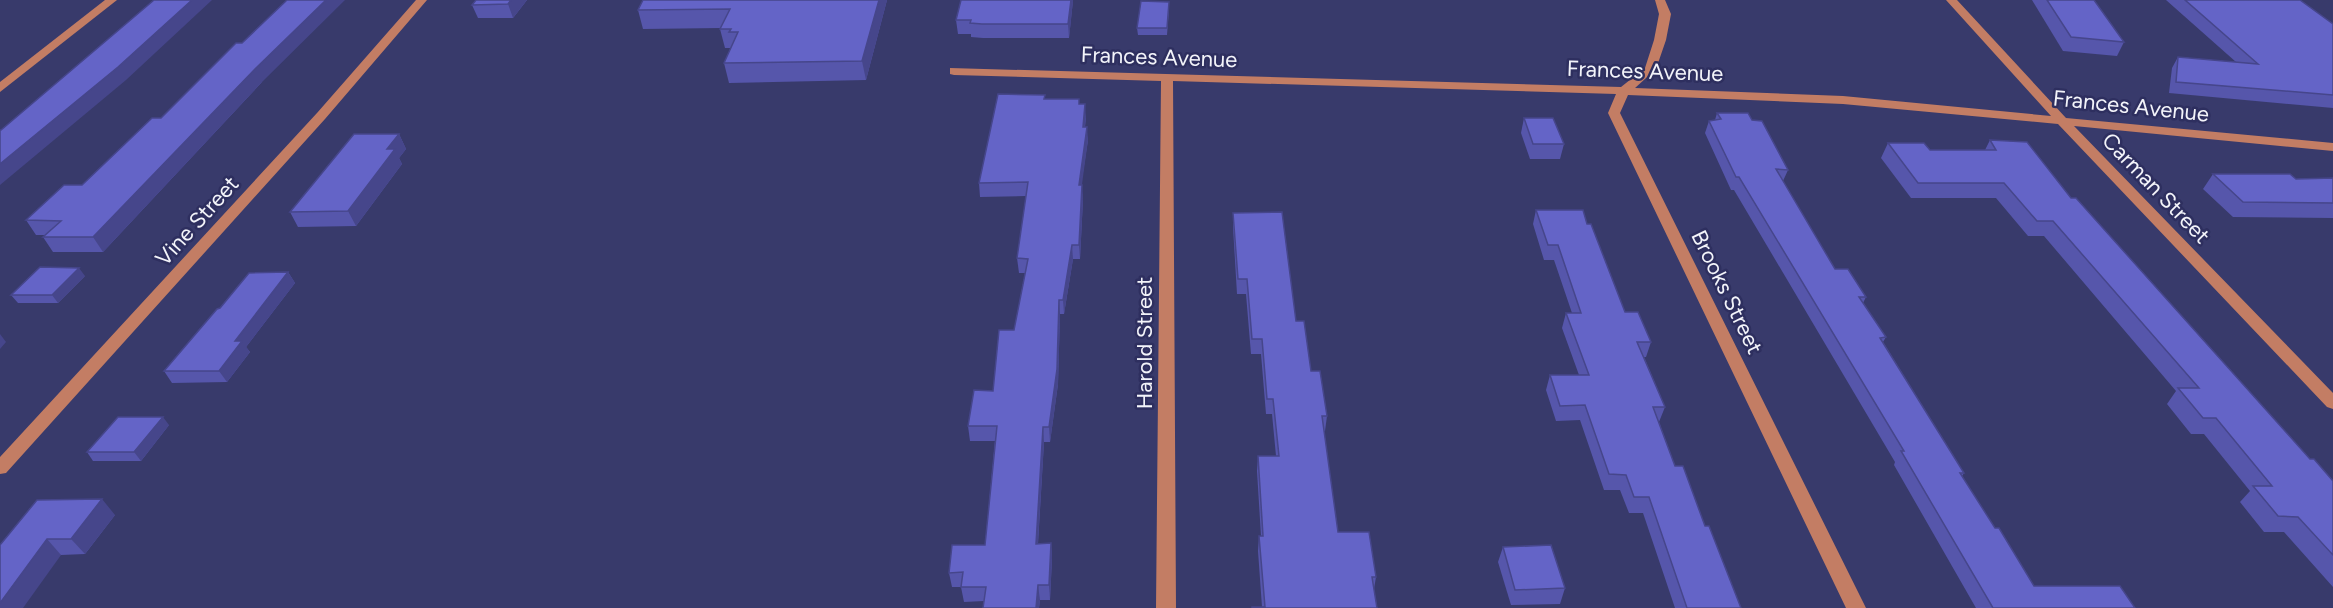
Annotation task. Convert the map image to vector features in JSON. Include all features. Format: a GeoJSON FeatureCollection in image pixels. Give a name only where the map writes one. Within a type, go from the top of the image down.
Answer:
{"type":"FeatureCollection","features":[{"type":"Feature","properties":{"kind":"street"},"geometry":{"type":"LineString","coordinates":[[0,88],[112,0]]}},
{"type":"Feature","properties":{"kind":"street","name":"Vine Street"},"geometry":{"type":"LineString","coordinates":[[0,468],[321,116],[422,0]]}},
{"type":"Feature","properties":{"kind":"street"},"geometry":{"type":"LineString","coordinates":[[1624,91],[1650,69],[1660,40],[1665,14],[1660,0]]}},
{"type":"Feature","properties":{"kind":"street","name":"Carman Street"},"geometry":{"type":"LineString","coordinates":[[1951,0],[2061,120],[2333,403]]}},
{"type":"Feature","properties":{"kind":"street","name":"Frances Avenue"},"geometry":{"type":"LineString","coordinates":[[954,71],[1624,91],[1843,100],[2333,147]]}},
{"type":"Feature","properties":{"kind":"street","name":"Harold Street"},"geometry":{"type":"LineString","coordinates":[[1166,608],[1167,79]]}},
{"type":"Feature","properties":{"kind":"street","name":"Brooks Street"},"geometry":{"type":"LineString","coordinates":[[1624,91],[1614,113],[1856,608]]}},
{"type":"Feature","properties":{"kind":"building"},"geometry":{"type":"Polygon","coordinates":[[[154,0],[192,0],[118,67],[0,164],[0,130],[154,0]]]}},
{"type":"Feature","properties":{"kind":"building"},"geometry":{"type":"Polygon","coordinates":[[[287,0],[326,0],[255,69],[93,237],[43,237],[61,221],[26,220],[64,185],[82,185],[152,118],[161,118],[236,43],[242,43],[287,0]]]}},
{"type":"Feature","properties":{"kind":"building"},"geometry":{"type":"Polygon","coordinates":[[[476,0],[511,0],[508,4],[472,5],[476,0]]]}},
{"type":"Feature","properties":{"kind":"building"},"geometry":{"type":"Polygon","coordinates":[[[643,0],[879,0],[862,61],[724,63],[738,32],[729,32],[731,29],[720,29],[730,9],[638,10],[643,0]]]}},
{"type":"Feature","properties":{"kind":"building"},"geometry":{"type":"Polygon","coordinates":[[[961,0],[1071,0],[1068,24],[982,24],[970,23],[971,20],[956,20],[961,0]]]}},
{"type":"Feature","properties":{"kind":"building"},"geometry":{"type":"Polygon","coordinates":[[[2047,0],[2094,0],[2124,42],[2071,37],[2047,0]]]}},
{"type":"Feature","properties":{"kind":"building"},"geometry":{"type":"Polygon","coordinates":[[[2185,0],[2300,0],[2333,24],[2333,95],[2176,82],[2178,57],[2258,64],[2185,0]]]}},
{"type":"Feature","properties":{"kind":"building"},"geometry":{"type":"Polygon","coordinates":[[[1141,1],[1169,2],[1167,28],[1137,28],[1141,1]]]}},
{"type":"Feature","properties":{"kind":"building"},"geometry":{"type":"Polygon","coordinates":[[[998,94],[1045,95],[1044,99],[1079,99],[1079,104],[1085,104],[1083,127],[1087,127],[1079,185],[1082,185],[1079,245],[1072,245],[1063,300],[1059,300],[1057,369],[1049,427],[1043,427],[1036,544],[1051,543],[1049,585],[1038,585],[1036,608],[983,608],[986,587],[961,587],[963,572],[949,573],[952,545],[985,545],[997,426],[968,426],[974,390],[993,391],[999,330],[1014,330],[1028,259],[1017,258],[1028,182],[979,183],[998,94]]]}},
{"type":"Feature","properties":{"kind":"building"},"geometry":{"type":"Polygon","coordinates":[[[1717,113],[1748,113],[1752,120],[1762,121],[1788,170],[1776,169],[1835,269],[1848,269],[1866,297],[1859,297],[1886,337],[1880,338],[1964,473],[1960,473],[1995,528],[1999,528],[2034,586],[2120,586],[2135,608],[1993,608],[1901,451],[1904,451],[1739,177],[1736,177],[1709,121],[1721,119],[1717,113]]]}},
{"type":"Feature","properties":{"kind":"building"},"geometry":{"type":"Polygon","coordinates":[[[1524,118],[1553,118],[1564,144],[1533,144],[1524,118]]]}},
{"type":"Feature","properties":{"kind":"building"},"geometry":{"type":"Polygon","coordinates":[[[354,134],[399,134],[387,149],[395,149],[348,211],[290,212],[354,134]]]}},
{"type":"Feature","properties":{"kind":"building"},"geometry":{"type":"Polygon","coordinates":[[[1990,140],[2027,142],[2071,198],[2076,198],[2310,459],[2314,459],[2333,481],[2333,555],[2298,517],[2278,516],[2253,486],[2272,486],[2216,418],[2203,418],[2178,388],[2199,388],[2053,221],[2037,221],[2004,183],[1918,183],[1888,143],[1924,143],[1930,150],[1996,150],[1990,140]]]}},
{"type":"Feature","properties":{"kind":"building"},"geometry":{"type":"Polygon","coordinates":[[[2213,174],[2290,174],[2296,179],[2333,178],[2333,203],[2243,202],[2213,174]]]}},
{"type":"Feature","properties":{"kind":"building"},"geometry":{"type":"Polygon","coordinates":[[[1536,210],[1583,210],[1587,224],[1591,224],[1625,312],[1638,312],[1651,342],[1637,342],[1665,407],[1653,407],[1675,466],[1683,466],[1705,526],[1709,526],[1741,608],[1687,608],[1649,497],[1634,497],[1626,475],[1609,474],[1585,405],[1560,406],[1550,375],[1589,375],[1566,313],[1581,313],[1558,245],[1548,245],[1536,210]]]}},
{"type":"Feature","properties":{"kind":"building"},"geometry":{"type":"Polygon","coordinates":[[[1282,212],[1296,321],[1304,321],[1311,371],[1320,371],[1327,416],[1322,416],[1338,532],[1369,532],[1376,577],[1372,577],[1377,608],[1252,608],[1265,607],[1259,536],[1263,536],[1258,456],[1279,456],[1273,399],[1267,399],[1262,339],[1252,339],[1247,279],[1238,279],[1233,213],[1282,212]]]}},
{"type":"Feature","properties":{"kind":"building"},"geometry":{"type":"Polygon","coordinates":[[[40,267],[79,268],[52,295],[11,295],[40,267]]]}},
{"type":"Feature","properties":{"kind":"building"},"geometry":{"type":"Polygon","coordinates":[[[288,272],[235,341],[242,341],[219,371],[164,371],[249,273],[288,272]]]}},
{"type":"Feature","properties":{"kind":"building"},"geometry":{"type":"Polygon","coordinates":[[[118,417],[163,417],[134,452],[87,452],[118,417]]]}},
{"type":"Feature","properties":{"kind":"building"},"geometry":{"type":"Polygon","coordinates":[[[102,499],[71,539],[47,539],[0,603],[0,545],[37,500],[102,499]]]}},
{"type":"Feature","properties":{"kind":"building"},"geometry":{"type":"Polygon","coordinates":[[[1551,545],[1565,588],[1515,590],[1503,547],[1551,545]]]}}]}
